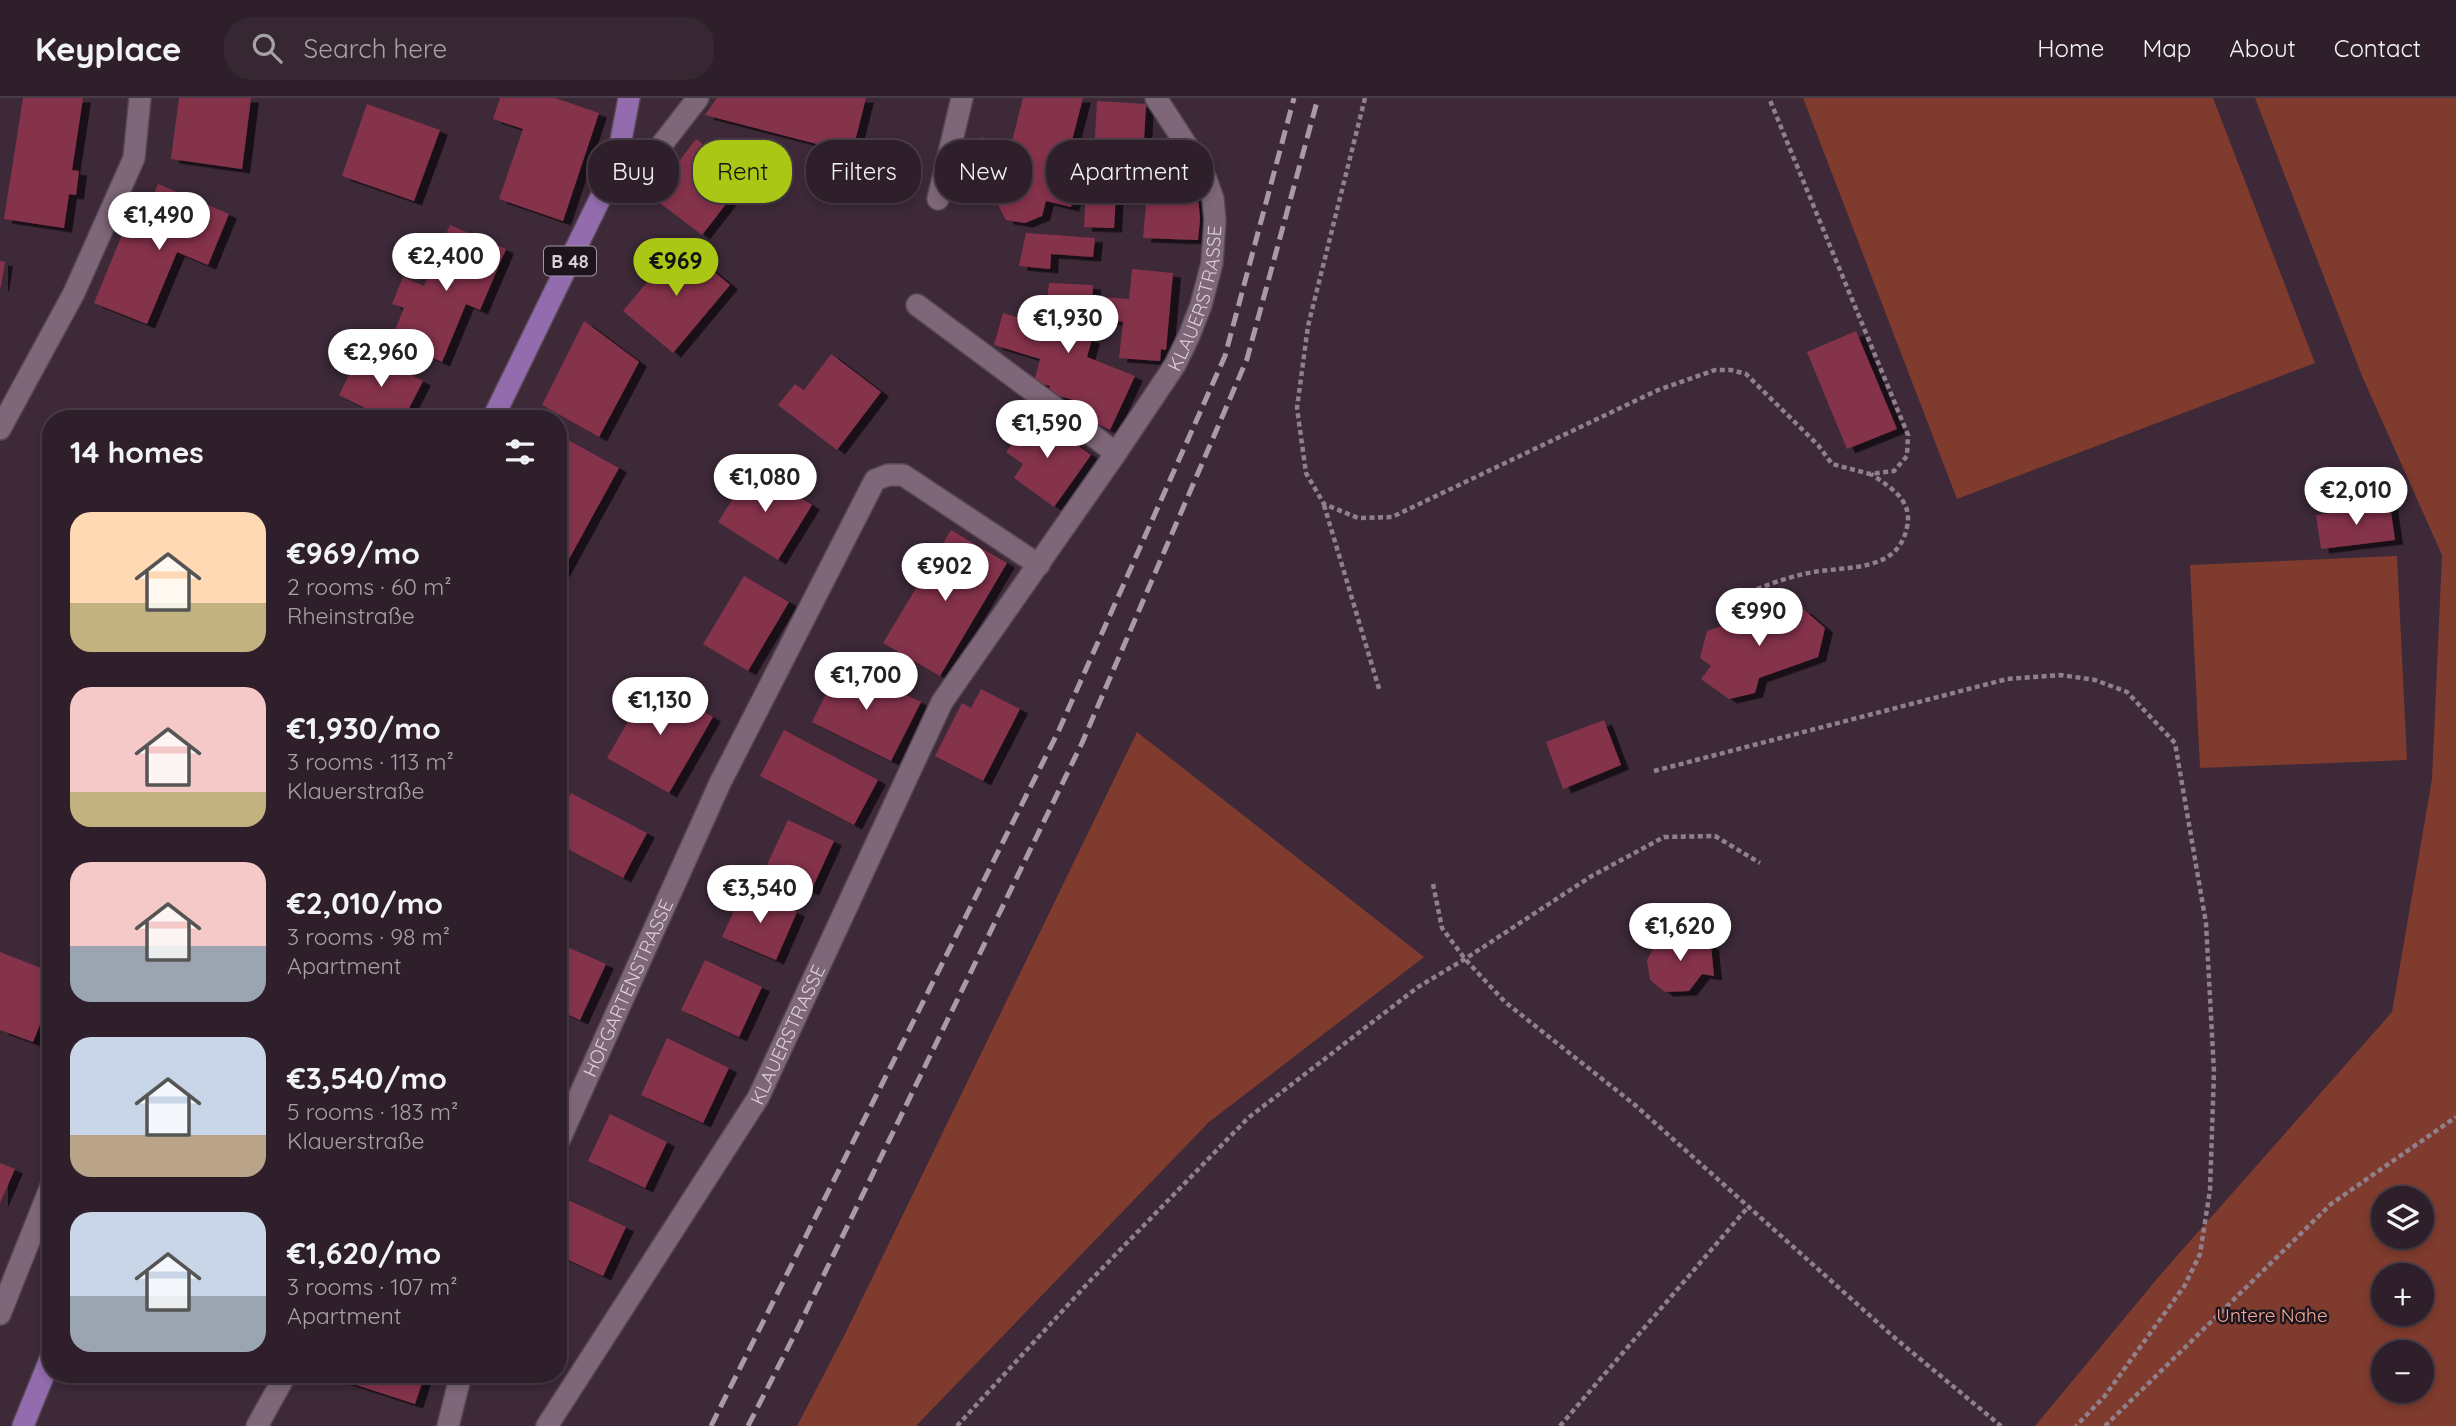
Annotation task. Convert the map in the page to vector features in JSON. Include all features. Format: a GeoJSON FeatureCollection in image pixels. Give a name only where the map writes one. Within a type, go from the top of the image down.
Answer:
{"type":"FeatureCollection","features":[{"type":"Feature","properties":{"kind":"main road","name":"B 48"},"geometry":{"type":"LineString","coordinates":[[621,140],[629,98]]}},
{"type":"Feature","properties":{"kind":"main road","name":"B 48"},"geometry":{"type":"LineString","coordinates":[[497,410],[598,203]]}},
{"type":"Feature","properties":{"kind":"main road"},"geometry":{"type":"LineString","coordinates":[[23,1426],[42,1379]]}},
{"type":"Feature","properties":{"kind":"street"},"geometry":{"type":"LineString","coordinates":[[0,429],[74,293],[134,158],[140,98]]}},
{"type":"Feature","properties":{"kind":"street"},"geometry":{"type":"LineString","coordinates":[[665,140],[698,98]]}},
{"type":"Feature","properties":{"kind":"street"},"geometry":{"type":"LineString","coordinates":[[952,140],[962,98]]}},
{"type":"Feature","properties":{"kind":"street","name":"KLAUERSTRASSE"},"geometry":{"type":"LineString","coordinates":[[547,1426],[758,1098],[942,702],[1116,453],[1175,365],[1189,336],[1206,284],[1214,242],[1213,199],[1206,179],[1156,98]]}},
{"type":"Feature","properties":{"kind":"street"},"geometry":{"type":"LineString","coordinates":[[917,305],[1116,453]]}},
{"type":"Feature","properties":{"kind":"street","name":"HOFGARTENSTRASSE"},"geometry":{"type":"LineString","coordinates":[[567,1123],[720,783],[875,480],[888,475],[903,475],[1039,565]]}},
{"type":"Feature","properties":{"kind":"street"},"geometry":{"type":"LineString","coordinates":[[0,1314],[42,1209]]}},
{"type":"Feature","properties":{"kind":"street"},"geometry":{"type":"LineString","coordinates":[[257,1426],[281,1383]]}},
{"type":"Feature","properties":{"kind":"street"},"geometry":{"type":"LineString","coordinates":[[448,1426],[459,1383]]}},
{"type":"Feature","properties":{"kind":"path"},"geometry":{"type":"LineString","coordinates":[[1365,98],[1308,326],[1297,408],[1306,473],[1324,504],[1380,692]]}},
{"type":"Feature","properties":{"kind":"path"},"geometry":{"type":"LineString","coordinates":[[1769,98],[1908,435],[1907,456],[1894,471],[1870,474]]}},
{"type":"Feature","properties":{"kind":"path"},"geometry":{"type":"LineString","coordinates":[[1324,504],[1358,518],[1392,517],[1658,390],[1715,370],[1731,369],[1746,374],[1818,445],[1832,464],[1870,474],[1904,499],[1909,516],[1905,538],[1897,551],[1887,559],[1872,564],[1812,572],[1756,589]]}},
{"type":"Feature","properties":{"kind":"path"},"geometry":{"type":"LineString","coordinates":[[1654,771],[2007,679],[2061,675],[2095,680],[2127,692],[2175,743],[2206,923],[2214,1072],[2207,1220],[2200,1254],[2185,1285],[2104,1397],[2076,1426]]}},
{"type":"Feature","properties":{"kind":"path"},"geometry":{"type":"LineString","coordinates":[[957,1426],[1079,1293],[1248,1118],[1418,987],[1590,877],[1664,837],[1715,836],[1760,863]]}},
{"type":"Feature","properties":{"kind":"path"},"geometry":{"type":"LineString","coordinates":[[1433,884],[1442,928],[1465,959],[1506,1002],[1635,1105],[1896,1339],[2001,1426]]}},
{"type":"Feature","properties":{"kind":"path"},"geometry":{"type":"LineString","coordinates":[[2105,1426],[2331,1204],[2456,1117]]}},
{"type":"Feature","properties":{"kind":"path"},"geometry":{"type":"LineString","coordinates":[[1560,1426],[1748,1207]]}},
{"type":"Feature","properties":{"kind":"green space"},"geometry":{"type":"Polygon","coordinates":[[[1803,98],[2213,98],[2315,363],[1957,499],[1803,98]]]}},
{"type":"Feature","properties":{"kind":"green space","name":"Untere Nahe"},"geometry":{"type":"Polygon","coordinates":[[[2255,98],[2456,98],[2456,1426],[2035,1426],[2161,1274],[2392,1012],[2432,779],[2442,555],[2362,376],[2255,98]]]}},
{"type":"Feature","properties":{"kind":"green space"},"geometry":{"type":"Polygon","coordinates":[[[2397,556],[2407,760],[2200,768],[2190,565],[2397,556]]]}},
{"type":"Feature","properties":{"kind":"green space"},"geometry":{"type":"Polygon","coordinates":[[[1137,732],[1424,957],[1209,1122],[916,1426],[797,1426],[845,1334],[1137,732]]]}},
{"type":"Feature","properties":{"kind":"building"},"geometry":{"type":"Polygon","coordinates":[[[23,98],[83,98],[72,170],[79,171],[76,195],[69,194],[64,228],[4,219],[23,98]]]}},
{"type":"Feature","properties":{"kind":"building"},"geometry":{"type":"Polygon","coordinates":[[[179,98],[251,98],[242,169],[171,159],[179,98]]]}},
{"type":"Feature","properties":{"kind":"building"},"geometry":{"type":"Polygon","coordinates":[[[500,98],[555,98],[599,113],[563,221],[499,199],[523,129],[493,119],[500,98]]]}},
{"type":"Feature","properties":{"kind":"building"},"geometry":{"type":"Polygon","coordinates":[[[717,98],[866,98],[855,140],[806,141],[705,115],[717,98]]]}},
{"type":"Feature","properties":{"kind":"building"},"geometry":{"type":"Polygon","coordinates":[[[1023,98],[1083,98],[1072,140],[1046,140],[1046,201],[1042,216],[1025,223],[1006,220],[998,205],[1032,203],[1032,140],[1012,140],[1023,98]]]}},
{"type":"Feature","properties":{"kind":"building"},"geometry":{"type":"Polygon","coordinates":[[[1097,101],[1146,104],[1144,140],[1095,140],[1097,101]]]}},
{"type":"Feature","properties":{"kind":"building"},"geometry":{"type":"Polygon","coordinates":[[[367,104],[440,130],[414,201],[342,176],[367,104]]]}},
{"type":"Feature","properties":{"kind":"building"},"geometry":{"type":"Polygon","coordinates":[[[693,143],[693,203],[727,203],[702,235],[660,203],[679,203],[679,161],[693,143]]]}},
{"type":"Feature","properties":{"kind":"building"},"geometry":{"type":"Polygon","coordinates":[[[158,184],[229,214],[208,265],[177,252],[147,324],[94,303],[124,230],[137,236],[158,184]]]}},
{"type":"Feature","properties":{"kind":"building"},"geometry":{"type":"Polygon","coordinates":[[[1054,203],[1072,203],[1071,207],[1054,203]]]}},
{"type":"Feature","properties":{"kind":"building"},"geometry":{"type":"Polygon","coordinates":[[[1085,203],[1115,203],[1114,228],[1084,227],[1085,203]]]}},
{"type":"Feature","properties":{"kind":"building"},"geometry":{"type":"Polygon","coordinates":[[[1146,203],[1199,203],[1198,240],[1143,238],[1146,203]]]}},
{"type":"Feature","properties":{"kind":"building"},"geometry":{"type":"Polygon","coordinates":[[[450,225],[506,249],[480,310],[466,304],[442,362],[391,340],[404,308],[392,304],[403,277],[424,286],[450,225]]]}},
{"type":"Feature","properties":{"kind":"building"},"geometry":{"type":"Polygon","coordinates":[[[1026,233],[1095,238],[1093,257],[1051,254],[1050,269],[1019,266],[1026,233]]]}},
{"type":"Feature","properties":{"kind":"building"},"geometry":{"type":"Polygon","coordinates":[[[680,243],[730,285],[673,353],[623,311],[680,243]]]}},
{"type":"Feature","properties":{"kind":"building"},"geometry":{"type":"Polygon","coordinates":[[[0,261],[5,262],[1,287],[0,287],[0,261]]]}},
{"type":"Feature","properties":{"kind":"building"},"geometry":{"type":"Polygon","coordinates":[[[1132,269],[1173,273],[1166,350],[1161,349],[1160,361],[1119,358],[1123,322],[1100,319],[1102,297],[1129,299],[1132,269]]]}},
{"type":"Feature","properties":{"kind":"building"},"geometry":{"type":"Polygon","coordinates":[[[1049,283],[1093,285],[1092,316],[1079,316],[1075,334],[1092,339],[1087,357],[1135,376],[1110,430],[1081,416],[1088,404],[1048,393],[1050,386],[1034,382],[1040,359],[994,345],[1003,313],[1049,327],[1056,302],[1047,300],[1049,283]]]}},
{"type":"Feature","properties":{"kind":"building"},"geometry":{"type":"Polygon","coordinates":[[[584,321],[639,362],[599,437],[567,419],[567,410],[551,410],[542,405],[584,321]]]}},
{"type":"Feature","properties":{"kind":"building"},"geometry":{"type":"Polygon","coordinates":[[[1856,331],[1897,429],[1847,449],[1807,352],[1856,331]]]}},
{"type":"Feature","properties":{"kind":"building"},"geometry":{"type":"Polygon","coordinates":[[[831,354],[881,392],[837,450],[778,405],[795,384],[804,390],[831,354]]]}},
{"type":"Feature","properties":{"kind":"building"},"geometry":{"type":"Polygon","coordinates":[[[357,358],[379,369],[383,361],[423,381],[408,410],[369,410],[339,395],[357,358]]]}},
{"type":"Feature","properties":{"kind":"building"},"geometry":{"type":"Polygon","coordinates":[[[1034,415],[1091,455],[1054,507],[1014,478],[1023,464],[1006,452],[1034,415]]]}},
{"type":"Feature","properties":{"kind":"building"},"geometry":{"type":"Polygon","coordinates":[[[567,439],[619,468],[567,563],[567,439]]]}},
{"type":"Feature","properties":{"kind":"building"},"geometry":{"type":"Polygon","coordinates":[[[753,467],[812,505],[778,560],[718,522],[753,467]]]}},
{"type":"Feature","properties":{"kind":"building"},"geometry":{"type":"Polygon","coordinates":[[[2390,505],[2395,540],[2321,549],[2316,515],[2390,505]]]}},
{"type":"Feature","properties":{"kind":"building"},"geometry":{"type":"Polygon","coordinates":[[[951,530],[1007,563],[940,676],[883,643],[951,530]]]}},
{"type":"Feature","properties":{"kind":"building"},"geometry":{"type":"Polygon","coordinates":[[[744,576],[789,602],[748,671],[703,644],[744,576]]]}},
{"type":"Feature","properties":{"kind":"building"},"geometry":{"type":"Polygon","coordinates":[[[1775,599],[1789,614],[1803,609],[1825,628],[1818,657],[1759,678],[1755,693],[1729,699],[1701,679],[1711,666],[1700,658],[1707,631],[1757,614],[1760,602],[1775,599]]]}},
{"type":"Feature","properties":{"kind":"building"},"geometry":{"type":"Polygon","coordinates":[[[841,664],[921,702],[891,761],[812,722],[841,664]]]}},
{"type":"Feature","properties":{"kind":"building"},"geometry":{"type":"Polygon","coordinates":[[[651,681],[713,717],[669,793],[607,758],[651,681]]]}},
{"type":"Feature","properties":{"kind":"building"},"geometry":{"type":"Polygon","coordinates":[[[981,689],[1020,709],[983,781],[935,756],[962,703],[971,708],[981,689]]]}},
{"type":"Feature","properties":{"kind":"building"},"geometry":{"type":"Polygon","coordinates":[[[1604,720],[1621,765],[1563,789],[1546,742],[1604,720]]]}},
{"type":"Feature","properties":{"kind":"building"},"geometry":{"type":"Polygon","coordinates":[[[784,730],[878,780],[854,825],[760,776],[784,730]]]}},
{"type":"Feature","properties":{"kind":"building"},"geometry":{"type":"Polygon","coordinates":[[[571,793],[647,833],[623,878],[567,849],[567,800],[571,793]]]}},
{"type":"Feature","properties":{"kind":"building"},"geometry":{"type":"Polygon","coordinates":[[[788,820],[834,841],[811,891],[764,871],[788,820]]]}},
{"type":"Feature","properties":{"kind":"building"},"geometry":{"type":"Polygon","coordinates":[[[744,889],[797,912],[776,960],[722,937],[744,889]]]}},
{"type":"Feature","properties":{"kind":"building"},"geometry":{"type":"Polygon","coordinates":[[[1686,926],[1711,946],[1714,976],[1702,974],[1689,991],[1665,992],[1650,980],[1647,960],[1657,942],[1683,938],[1686,926]]]}},
{"type":"Feature","properties":{"kind":"building"},"geometry":{"type":"Polygon","coordinates":[[[567,947],[606,964],[580,1020],[567,1014],[567,947]]]}},
{"type":"Feature","properties":{"kind":"building"},"geometry":{"type":"Polygon","coordinates":[[[0,952],[42,968],[42,1020],[33,1042],[0,1030],[0,952]]]}},
{"type":"Feature","properties":{"kind":"building"},"geometry":{"type":"Polygon","coordinates":[[[705,960],[762,987],[739,1037],[681,1010],[705,960]]]}},
{"type":"Feature","properties":{"kind":"building"},"geometry":{"type":"Polygon","coordinates":[[[667,1038],[729,1068],[703,1123],[641,1095],[667,1038]]]}},
{"type":"Feature","properties":{"kind":"building"},"geometry":{"type":"Polygon","coordinates":[[[610,1114],[667,1142],[645,1188],[588,1161],[610,1114]]]}},
{"type":"Feature","properties":{"kind":"building"},"geometry":{"type":"Polygon","coordinates":[[[0,1163],[15,1169],[0,1203],[0,1163]]]}},
{"type":"Feature","properties":{"kind":"building"},"geometry":{"type":"Polygon","coordinates":[[[568,1200],[626,1227],[603,1276],[567,1259],[568,1200]]]}},
{"type":"Feature","properties":{"kind":"building"},"geometry":{"type":"Polygon","coordinates":[[[350,1383],[422,1383],[415,1404],[350,1383]]]}},
{"type":"Feature","properties":{"kind":"railway"},"geometry":{"type":"LineString","coordinates":[[711,1426],[1059,730],[1225,356],[1294,98]]}},
{"type":"Feature","properties":{"kind":"railway"},"geometry":{"type":"LineString","coordinates":[[748,1426],[1082,743],[1247,359],[1318,98]]}}]}
